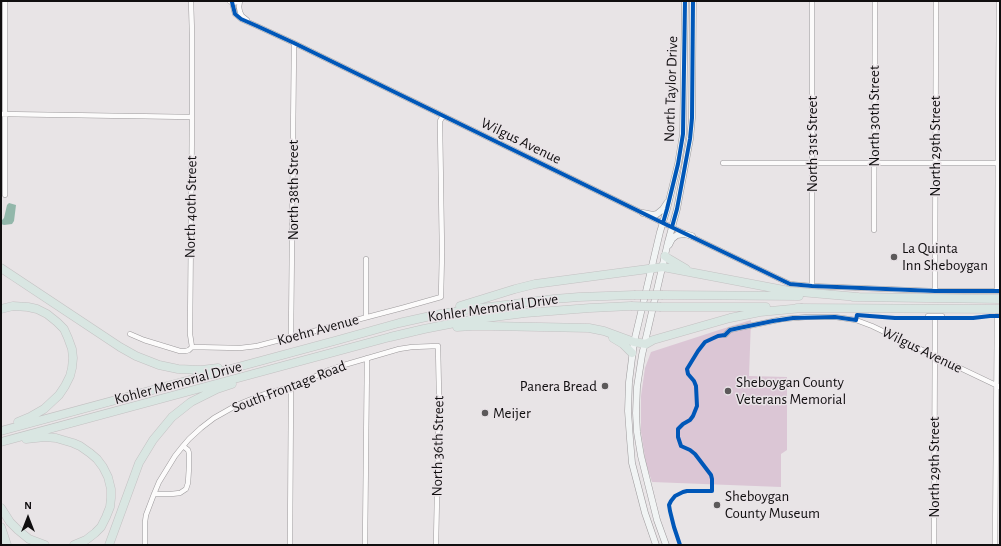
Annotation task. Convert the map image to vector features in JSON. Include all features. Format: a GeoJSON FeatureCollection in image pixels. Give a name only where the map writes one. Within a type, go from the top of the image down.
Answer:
{"type":"FeatureCollection","features":[{"type":"Feature","properties":{"kind":"highway"},"geometry":{"type":"LineString","coordinates":[[666,253],[669,260],[692,272]]}},
{"type":"Feature","properties":{"kind":"highway"},"geometry":{"type":"LineString","coordinates":[[435,315],[535,284],[663,267],[789,291],[858,298]]}},
{"type":"Feature","properties":{"kind":"highway"},"geometry":{"type":"LineString","coordinates":[[1,268],[120,347],[143,360],[178,369],[192,370],[211,369],[276,357]]}},
{"type":"Feature","properties":{"kind":"highway","name":"Kohler Memorial Drive"},"geometry":{"type":"LineString","coordinates":[[1,430],[399,323],[465,310],[554,299],[634,295],[858,298],[999,294]]}},
{"type":"Feature","properties":{"kind":"highway"},"geometry":{"type":"LineString","coordinates":[[1,310],[13,306],[28,306],[50,316],[58,322],[66,333],[73,358],[72,371],[68,382],[59,394],[44,408],[30,417],[1,430]]}},
{"type":"Feature","properties":{"kind":"highway","name":"Kohler Memorial Drive"},"geometry":{"type":"LineString","coordinates":[[1,442],[399,335],[443,325],[510,314],[582,308],[631,306],[802,308],[999,314]]}},
{"type":"Feature","properties":{"kind":"highway"},"geometry":{"type":"LineString","coordinates":[[399,335],[472,326],[578,328],[612,333],[634,342],[646,344],[653,340],[730,318],[760,312],[802,308]]}},
{"type":"Feature","properties":{"kind":"highway"},"geometry":{"type":"LineString","coordinates":[[550,327],[605,335],[620,342],[632,353]]}},
{"type":"Feature","properties":{"kind":"highway"},"geometry":{"type":"LineString","coordinates":[[109,545],[139,463],[152,440],[172,417],[191,402],[217,389],[260,376],[299,361]]}},
{"type":"Feature","properties":{"kind":"highway"},"geometry":{"type":"LineString","coordinates":[[1,442],[34,438],[56,438],[65,440],[90,452],[103,467],[108,477],[111,489],[108,512],[101,526],[95,533],[86,540],[74,545]]}},
{"type":"Feature","properties":{"kind":"highway"},"geometry":{"type":"LineString","coordinates":[[1,508],[10,522],[18,530],[29,539],[45,545]]}},
{"type":"Feature","properties":{"kind":"highway"},"geometry":{"type":"LineString","coordinates":[[1,527],[7,545]]}},
{"type":"Feature","properties":{"kind":"main road","name":"North Taylor Drive"},"geometry":{"type":"LineString","coordinates":[[656,545],[644,509],[635,475],[631,452],[628,411],[629,382],[634,342],[678,164],[683,134],[685,1]]}},
{"type":"Feature","properties":{"kind":"main road","name":"North Taylor Drive"},"geometry":{"type":"LineString","coordinates":[[666,545],[657,520],[641,456],[637,432],[637,387],[642,355],[646,344],[677,209],[690,139],[692,118],[693,1]]}},
{"type":"Feature","properties":{"kind":"main road"},"geometry":{"type":"LineString","coordinates":[[643,213],[653,215],[657,214],[664,208],[670,196]]}},
{"type":"Feature","properties":{"kind":"main road"},"geometry":{"type":"LineString","coordinates":[[666,253],[672,239],[677,235],[685,234],[692,236]]}},
{"type":"Feature","properties":{"kind":"street"},"geometry":{"type":"LineString","coordinates":[[5,1],[3,114],[5,195]]}},
{"type":"Feature","properties":{"kind":"street","name":"North 40th Street"},"geometry":{"type":"LineString","coordinates":[[191,1],[192,117],[190,334],[192,347]]}},
{"type":"Feature","properties":{"kind":"street"},"geometry":{"type":"LineString","coordinates":[[231,1],[239,1],[240,12],[248,22]]}},
{"type":"Feature","properties":{"kind":"street","name":"Wilgus Avenue"},"geometry":{"type":"LineString","coordinates":[[231,1],[236,16],[241,19],[294,43],[790,284],[999,294]]}},
{"type":"Feature","properties":{"kind":"street","name":"North 31st Street"},"geometry":{"type":"LineString","coordinates":[[812,1],[812,286]]}},
{"type":"Feature","properties":{"kind":"street","name":"North 30th Street"},"geometry":{"type":"LineString","coordinates":[[874,230],[875,1]]}},
{"type":"Feature","properties":{"kind":"street","name":"North 29th Street"},"geometry":{"type":"LineString","coordinates":[[935,291],[936,1]]}},
{"type":"Feature","properties":{"kind":"street"},"geometry":{"type":"LineString","coordinates":[[999,1],[999,294]]}},
{"type":"Feature","properties":{"kind":"street","name":"North 38th Street"},"geometry":{"type":"LineString","coordinates":[[291,337],[294,43]]}},
{"type":"Feature","properties":{"kind":"street"},"geometry":{"type":"LineString","coordinates":[[3,114],[192,117]]}},
{"type":"Feature","properties":{"kind":"street","name":"Koehn Avenue"},"geometry":{"type":"LineString","coordinates":[[192,347],[240,348],[257,346],[441,297],[442,252],[440,121],[443,116]]}},
{"type":"Feature","properties":{"kind":"street"},"geometry":{"type":"LineString","coordinates":[[723,163],[999,163]]}},
{"type":"Feature","properties":{"kind":"street"},"geometry":{"type":"LineString","coordinates":[[366,259],[366,317]]}},
{"type":"Feature","properties":{"kind":"street"},"geometry":{"type":"LineString","coordinates":[[990,316],[999,314],[995,545]]}},
{"type":"Feature","properties":{"kind":"street"},"geometry":{"type":"LineString","coordinates":[[928,316],[942,316]]}},
{"type":"Feature","properties":{"kind":"street","name":"North 29th Street"},"geometry":{"type":"LineString","coordinates":[[934,545],[935,316]]}},
{"type":"Feature","properties":{"kind":"street","name":"Wilgus Avenue"},"geometry":{"type":"LineString","coordinates":[[725,335],[728,331],[734,329],[801,317],[839,317],[856,320],[864,322],[998,387]]}},
{"type":"Feature","properties":{"kind":"street"},"geometry":{"type":"LineString","coordinates":[[130,334],[180,351],[186,351],[192,347]]}},
{"type":"Feature","properties":{"kind":"street","name":"South Frontage Road"},"geometry":{"type":"LineString","coordinates":[[154,494],[171,463],[189,439],[201,428],[222,413],[237,405],[262,395],[297,385],[335,368],[367,358],[412,347],[438,346]]}},
{"type":"Feature","properties":{"kind":"street","name":"North 36th Street"},"geometry":{"type":"LineString","coordinates":[[436,545],[439,397],[438,346]]}},
{"type":"Feature","properties":{"kind":"street"},"geometry":{"type":"LineString","coordinates":[[365,545],[367,358]]}},
{"type":"Feature","properties":{"kind":"street"},"geometry":{"type":"LineString","coordinates":[[290,545],[291,387]]}},
{"type":"Feature","properties":{"kind":"street"},"geometry":{"type":"LineString","coordinates":[[144,545],[145,522],[154,494],[180,493],[186,489],[188,483],[189,453],[183,446]]}},
{"type":"Feature","properties":{"kind":"shaded area"},"geometry":{"type":"Polygon","coordinates":[[[9,203],[16,205],[14,221],[12,224],[4,225],[1,224],[1,221],[4,218],[7,205],[9,203]]]}},
{"type":"Feature","properties":{"kind":"shaded area"},"geometry":{"type":"Polygon","coordinates":[[[751,320],[749,376],[787,377],[787,450],[781,454],[781,487],[652,482],[646,464],[641,432],[641,396],[645,368],[651,352],[751,320]]]}},
{"type":"Feature","properties":{"kind":"cycle path"},"geometry":{"type":"LineString","coordinates":[[663,223],[678,164],[683,134],[685,1]]}},
{"type":"Feature","properties":{"kind":"cycle path"},"geometry":{"type":"LineString","coordinates":[[672,227],[677,209],[690,139],[692,118],[693,1]]}},
{"type":"Feature","properties":{"kind":"cycle path"},"geometry":{"type":"LineString","coordinates":[[232,2],[235,14],[241,19],[294,43],[790,284],[935,291],[1000,291]]}},
{"type":"Feature","properties":{"kind":"cycle path"},"geometry":{"type":"LineString","coordinates":[[680,545],[670,511],[669,505],[671,501],[675,496],[687,491],[712,491],[711,475],[695,454],[681,446],[678,437],[678,429],[690,420],[697,406],[696,386],[688,374],[687,369],[705,342],[718,336],[725,335],[730,330],[793,318],[835,317],[856,320],[857,315],[895,318],[973,318],[1000,316]]}},
{"type":"Feature","properties":{"kind":"place","name":"La Quinta Inn Sheboygan"},"geometry":{"type":"Point","coordinates":[894,257]}},
{"type":"Feature","properties":{"kind":"place","name":"Panera Bread"},"geometry":{"type":"Point","coordinates":[605,386]}},
{"type":"Feature","properties":{"kind":"place","name":"Sheboygan County Veterans Memorial"},"geometry":{"type":"Point","coordinates":[728,391]}},
{"type":"Feature","properties":{"kind":"place","name":"Meijer"},"geometry":{"type":"Point","coordinates":[485,413]}},
{"type":"Feature","properties":{"kind":"place","name":"Sheboygan County Museum"},"geometry":{"type":"Point","coordinates":[717,505]}}]}
